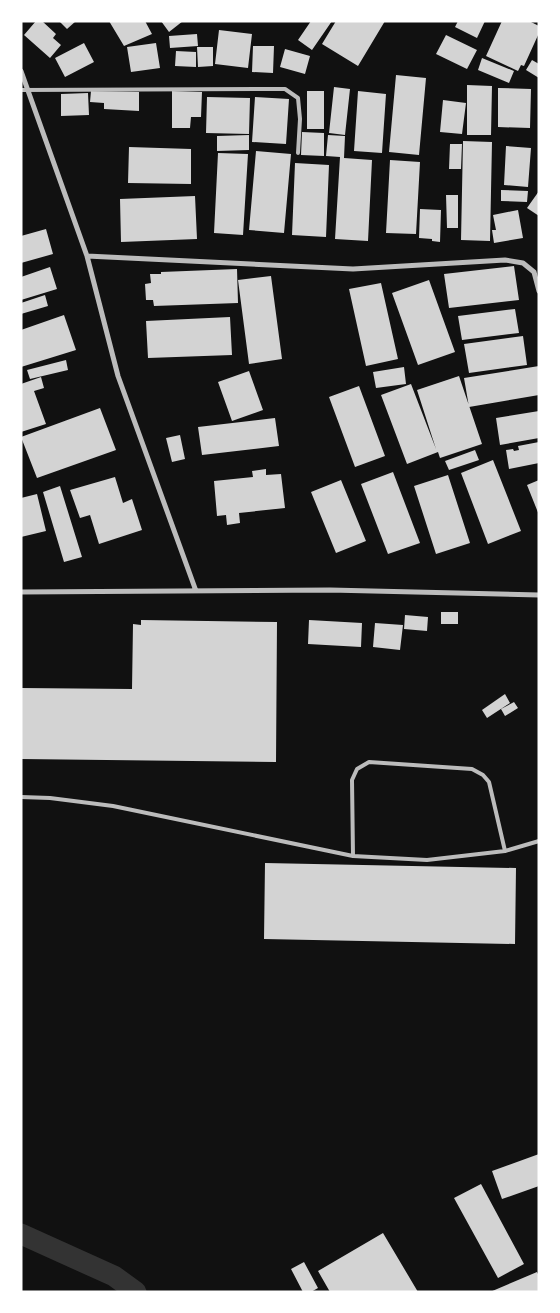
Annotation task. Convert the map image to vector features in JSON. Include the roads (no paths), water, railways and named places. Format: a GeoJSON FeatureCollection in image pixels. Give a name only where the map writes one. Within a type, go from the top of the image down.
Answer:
{"type":"FeatureCollection","features":[{"type":"Feature","properties":{"kind":"street"},"geometry":{"type":"LineString","coordinates":[[21,70],[87,256],[118,376],[196,590]]}},
{"type":"Feature","properties":{"kind":"street"},"geometry":{"type":"LineString","coordinates":[[87,256],[352,269],[505,260],[523,263],[534,272],[539,292]]}},
{"type":"Feature","properties":{"kind":"street"},"geometry":{"type":"LineString","coordinates":[[21,592],[330,590],[539,595]]}},
{"type":"Feature","properties":{"kind":"lane"},"geometry":{"type":"LineString","coordinates":[[21,90],[284,88],[298,98],[300,120],[298,153]]}},
{"type":"Feature","properties":{"kind":"lane"},"geometry":{"type":"LineString","coordinates":[[353,856],[352,780],[357,769],[369,762],[472,768],[483,775],[489,782],[505,851]]}},
{"type":"Feature","properties":{"kind":"lane"},"geometry":{"type":"LineString","coordinates":[[21,797],[50,798],[113,806],[353,856],[427,860],[505,851],[539,842]]}},
{"type":"Feature","properties":{"kind":"waterway"},"geometry":{"type":"LineString","coordinates":[[21,1234],[114,1276],[136,1292]]}}]}
